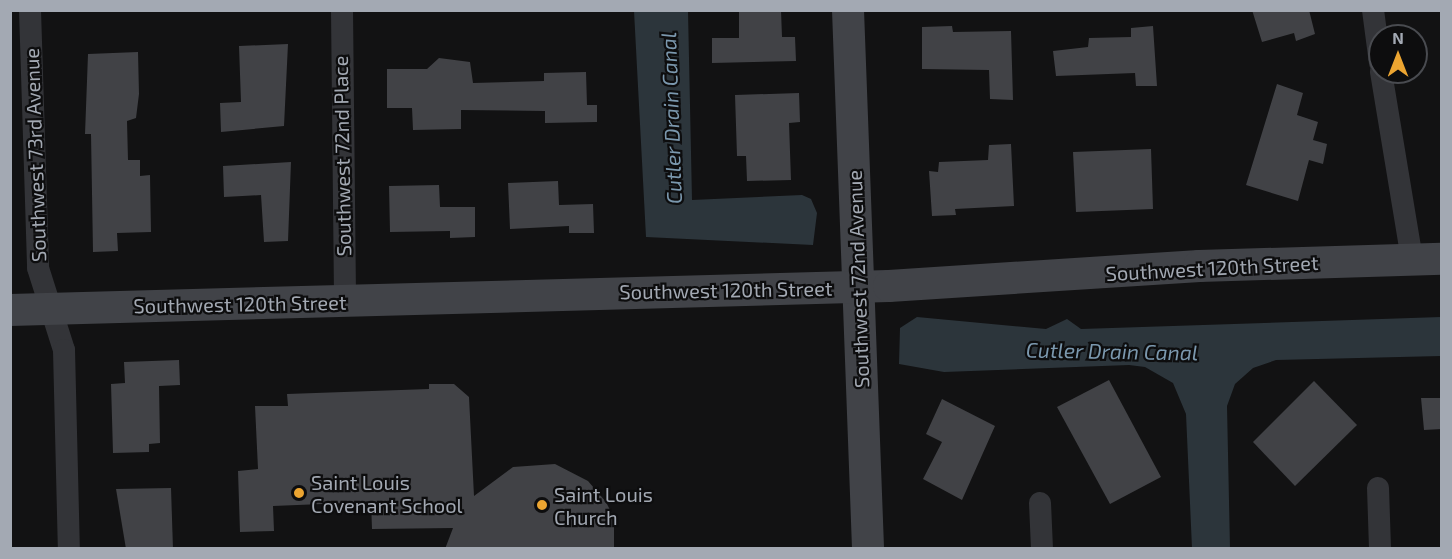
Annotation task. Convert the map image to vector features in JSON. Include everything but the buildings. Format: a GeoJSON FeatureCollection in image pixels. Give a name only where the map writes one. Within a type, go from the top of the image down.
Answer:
{"type":"FeatureCollection","features":[{"type":"Feature","properties":{"kind":"street","name":"Southwest 73rd Avenue"},"geometry":{"type":"LineString","coordinates":[[30,10],[38,268],[48,309],[64,350],[69,549]]}},
{"type":"Feature","properties":{"kind":"street","name":"Southwest 72nd Place"},"geometry":{"type":"LineString","coordinates":[[341,10],[345,302]]}},
{"type":"Feature","properties":{"kind":"street","name":"Southwest 72nd Avenue"},"geometry":{"type":"LineString","coordinates":[[848,10],[868,549]]}},
{"type":"Feature","properties":{"kind":"street"},"geometry":{"type":"LineString","coordinates":[[1384,84],[1427,259]]}},
{"type":"Feature","properties":{"kind":"street","name":"Southwest 120th Street"},"geometry":{"type":"LineString","coordinates":[[10,310],[859,287],[1427,259]]}},
{"type":"Feature","properties":{"kind":"street"},"geometry":{"type":"LineString","coordinates":[[1378,488],[1380,549]]}},
{"type":"Feature","properties":{"kind":"street"},"geometry":{"type":"LineString","coordinates":[[1040,503],[1042,549]]}},
{"type":"Feature","properties":{"kind":"water","name":"Cutler Drain Canal"},"geometry":{"type":"Polygon","coordinates":[[[634,11],[688,11],[692,200],[802,195],[811,199],[817,213],[813,245],[646,237],[634,11]]]}},
{"type":"Feature","properties":{"kind":"water","name":"Cutler Drain Canal"},"geometry":{"type":"Polygon","coordinates":[[[917,317],[1046,329],[1067,319],[1081,329],[1441,317],[1441,356],[1276,360],[1253,368],[1235,384],[1227,406],[1230,548],[1192,548],[1186,414],[1173,383],[1145,367],[1129,365],[944,372],[899,364],[900,328],[917,317]]]}},
{"type":"Feature","properties":{"kind":"place","name":"Saint Louis Covenant School"},"geometry":{"type":"Point","coordinates":[299,493]}},
{"type":"Feature","properties":{"kind":"place","name":"Saint Louis Church"},"geometry":{"type":"Point","coordinates":[542,505]}}]}
